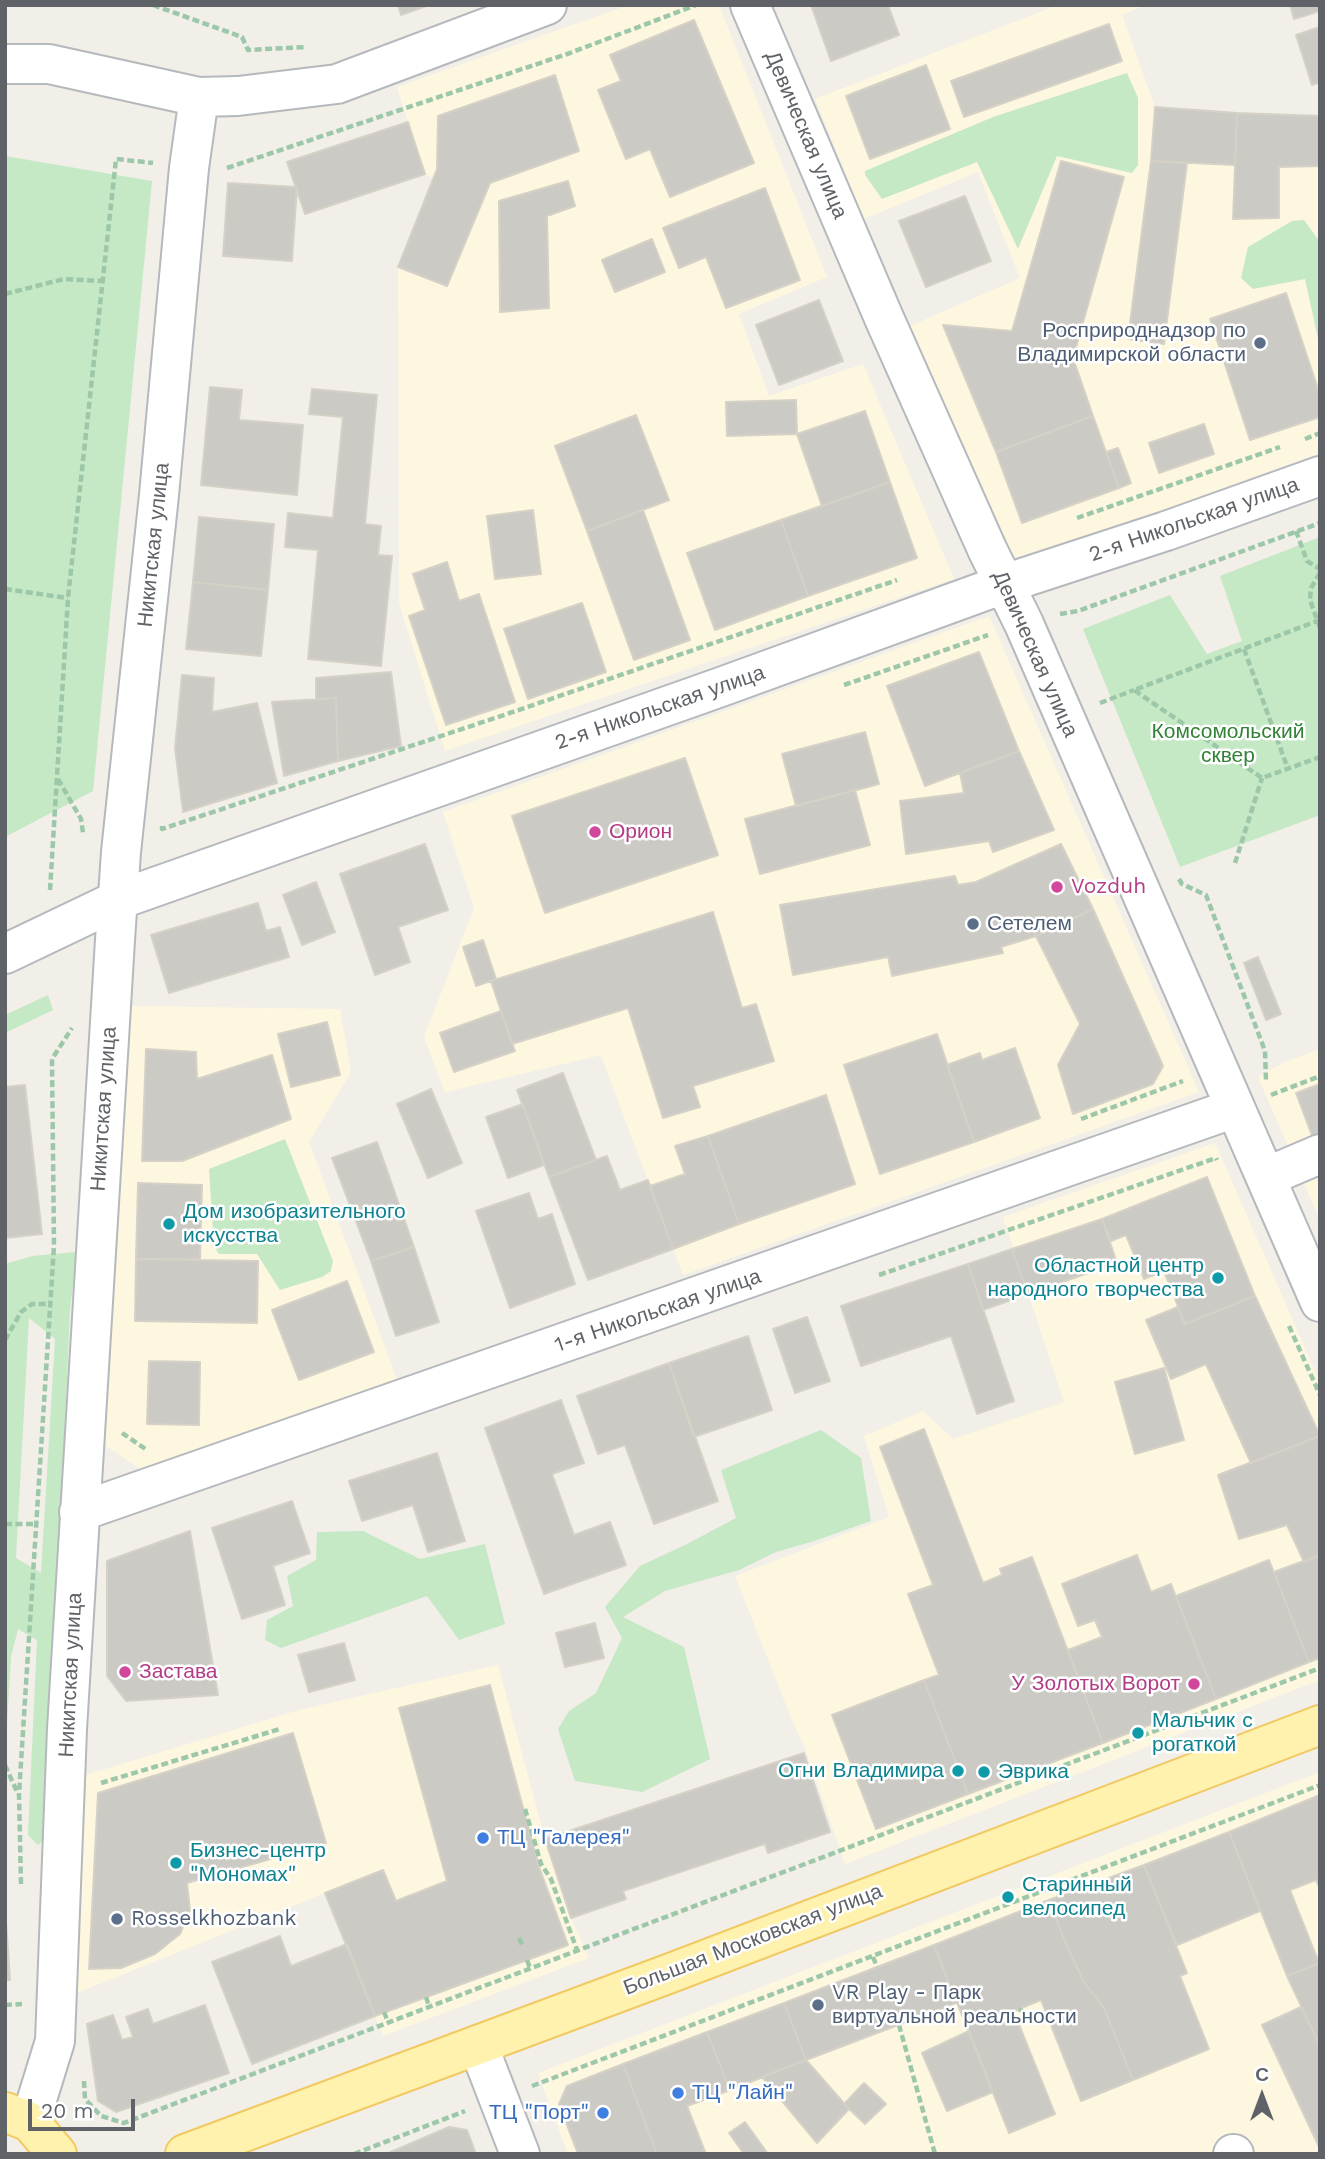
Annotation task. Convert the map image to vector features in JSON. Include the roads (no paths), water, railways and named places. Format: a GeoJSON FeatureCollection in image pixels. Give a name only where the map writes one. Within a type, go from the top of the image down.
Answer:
{"type":"FeatureCollection","features":[{"type":"Feature","properties":{"kind":"main road","name":"Большая Московская улица"},"geometry":{"type":"LineString","coordinates":[[185,2154],[245,2143],[478,2045],[1320,1725]]}},
{"type":"Feature","properties":{"kind":"main road"},"geometry":{"type":"LineString","coordinates":[[18,2117],[57,2154]]}},
{"type":"Feature","properties":{"kind":"main road"},"geometry":{"type":"LineString","coordinates":[[18,2117],[85,2154]]}},
{"type":"Feature","properties":{"kind":"street"},"geometry":{"type":"LineString","coordinates":[[5,64],[49,64],[199,97],[238,96],[337,84],[547,5]]}},
{"type":"Feature","properties":{"kind":"street","name":"Девическая улица"},"geometry":{"type":"LineString","coordinates":[[750,5],[884,318],[1024,624],[1320,1303]]}},
{"type":"Feature","properties":{"kind":"street","name":"Никитская улица"},"geometry":{"type":"LineString","coordinates":[[18,2117],[55,2041],[67,1729],[118,901],[189,168],[199,97]]}},
{"type":"Feature","properties":{"kind":"street","name":"2-я Никольская улица"},"geometry":{"type":"LineString","coordinates":[[5,954],[118,901],[1004,584],[1166,531],[1320,476]]}},
{"type":"Feature","properties":{"kind":"street","name":"1-я Никольская улица"},"geometry":{"type":"LineString","coordinates":[[79,1512],[1235,1108]]}},
{"type":"Feature","properties":{"kind":"street"},"geometry":{"type":"LineString","coordinates":[[1266,1177],[1320,1154]]}},
{"type":"Feature","properties":{"kind":"street"},"geometry":{"type":"LineString","coordinates":[[478,2045],[520,2154]]}},
{"type":"Feature","properties":{"kind":"place","name":"Росприроднадзор по Владимирской области"},"geometry":{"type":"Point","coordinates":[1260,343]}},
{"type":"Feature","properties":{"kind":"place","name":"Орион"},"geometry":{"type":"Point","coordinates":[595,832]}},
{"type":"Feature","properties":{"kind":"place","name":"Vozduh"},"geometry":{"type":"Point","coordinates":[1057,887]}},
{"type":"Feature","properties":{"kind":"place","name":"Сетелем"},"geometry":{"type":"Point","coordinates":[973,924]}},
{"type":"Feature","properties":{"kind":"place","name":"Дом изобразительного искусства"},"geometry":{"type":"Point","coordinates":[169,1224]}},
{"type":"Feature","properties":{"kind":"place","name":"Областной центр народного творчества"},"geometry":{"type":"Point","coordinates":[1218,1278]}},
{"type":"Feature","properties":{"kind":"place","name":"Застава"},"geometry":{"type":"Point","coordinates":[125,1672]}},
{"type":"Feature","properties":{"kind":"place","name":"У Золотых Ворот"},"geometry":{"type":"Point","coordinates":[1194,1684]}},
{"type":"Feature","properties":{"kind":"place","name":"Мальчик с рогаткой"},"geometry":{"type":"Point","coordinates":[1138,1733]}},
{"type":"Feature","properties":{"kind":"place","name":"Огни Владимира"},"geometry":{"type":"Point","coordinates":[958,1771]}},
{"type":"Feature","properties":{"kind":"place","name":"Эврика"},"geometry":{"type":"Point","coordinates":[984,1772]}},
{"type":"Feature","properties":{"kind":"place","name":"ТЦ \"Галерея\""},"geometry":{"type":"Point","coordinates":[483,1838]}},
{"type":"Feature","properties":{"kind":"place","name":"Бизнес-центр \"Мономах\""},"geometry":{"type":"Point","coordinates":[176,1863]}},
{"type":"Feature","properties":{"kind":"place","name":"Старинный велосипед"},"geometry":{"type":"Point","coordinates":[1008,1897]}},
{"type":"Feature","properties":{"kind":"place","name":"Rosselkhozbank"},"geometry":{"type":"Point","coordinates":[117,1919]}},
{"type":"Feature","properties":{"kind":"place","name":"VR Play - Парк виртуальной реальности"},"geometry":{"type":"Point","coordinates":[818,2005]}},
{"type":"Feature","properties":{"kind":"place","name":"ТЦ \"Лайн\""},"geometry":{"type":"Point","coordinates":[678,2093]}},
{"type":"Feature","properties":{"kind":"place","name":"ТЦ \"Порт\""},"geometry":{"type":"Point","coordinates":[603,2113]}},
{"type":"Feature","properties":{"kind":"park label","name":"Комсомольский сквер"},"geometry":{"type":"Point","coordinates":[1228,744]}}]}
